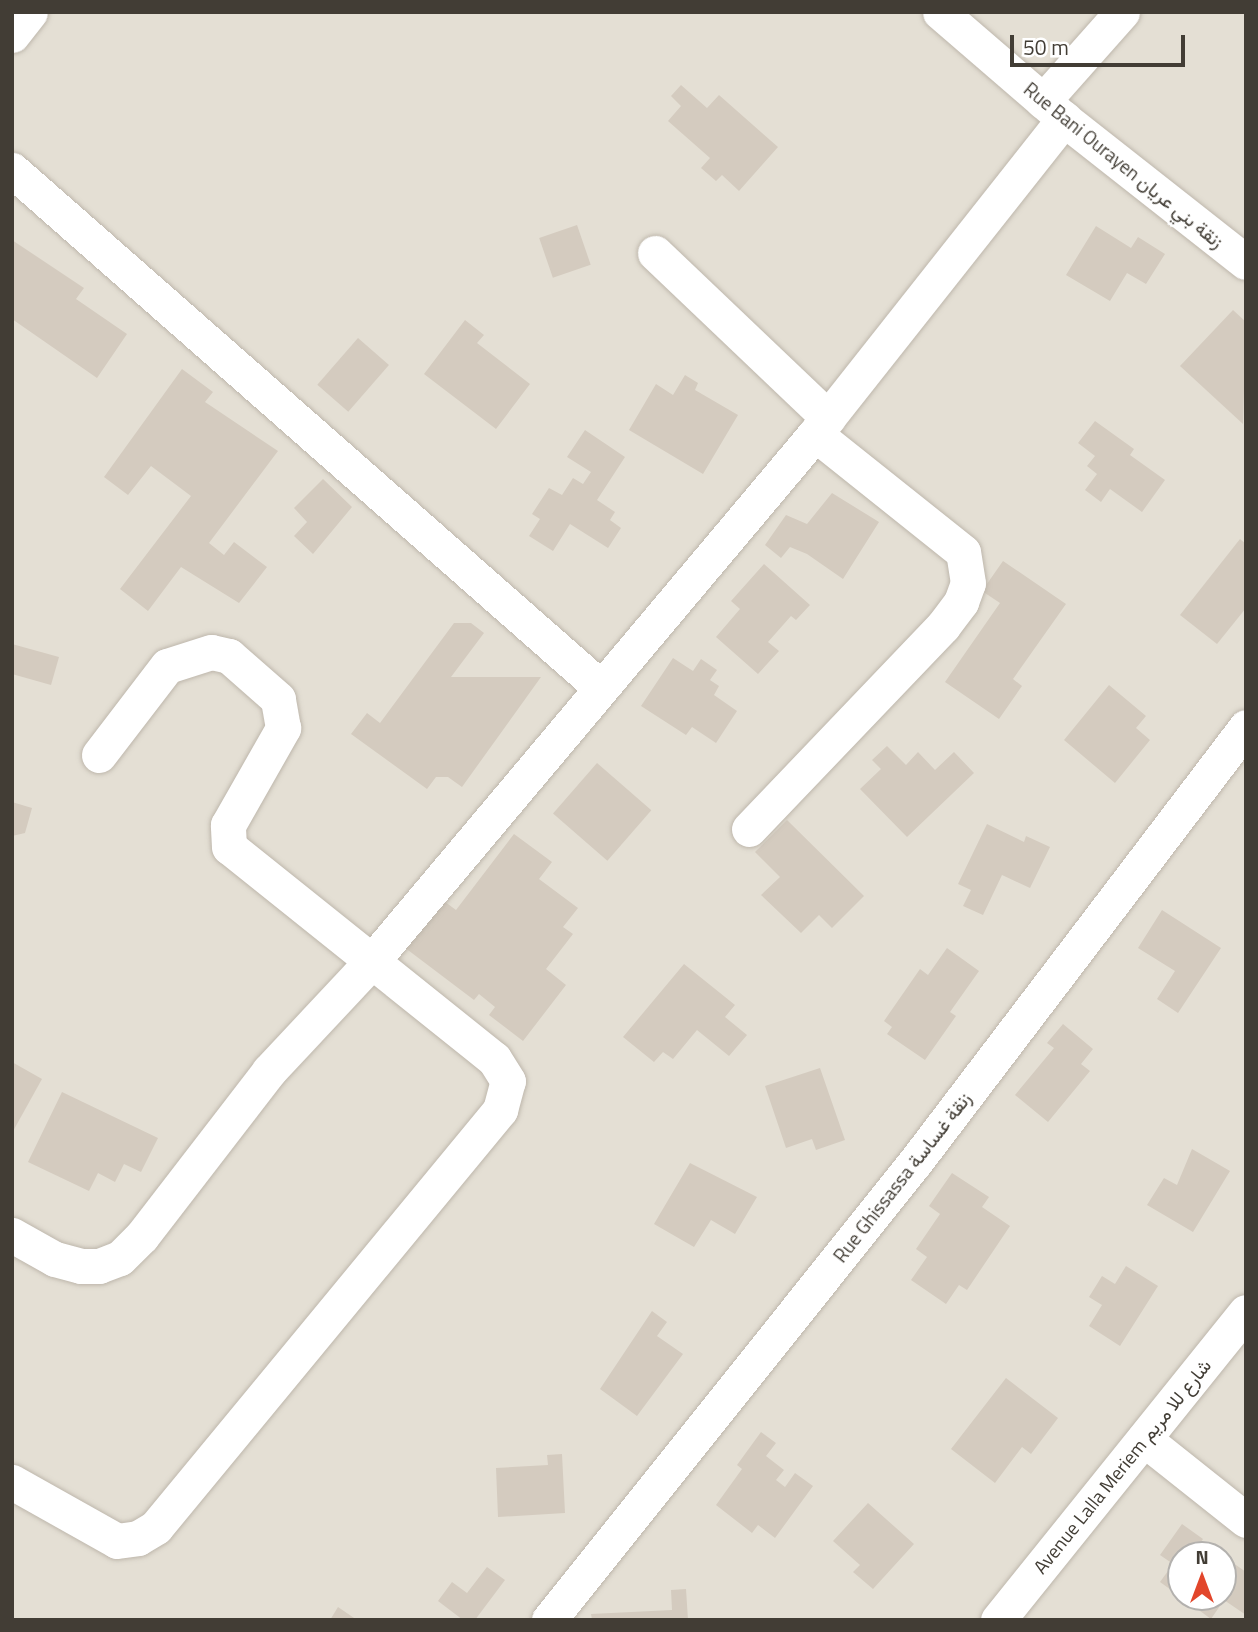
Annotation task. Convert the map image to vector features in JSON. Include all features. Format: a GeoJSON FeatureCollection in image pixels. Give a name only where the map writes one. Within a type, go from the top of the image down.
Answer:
{"type":"FeatureCollection","features":[{"type":"Feature","properties":{"kind":"street"},"geometry":{"type":"LineString","coordinates":[[12,35],[30,12]]}},
{"type":"Feature","properties":{"kind":"street","name":"Rue Bani Ourayen زنقة بني عريان"},"geometry":{"type":"LineString","coordinates":[[940,12],[1054,110],[1246,262]]}},
{"type":"Feature","properties":{"kind":"street"},"geometry":{"type":"LineString","coordinates":[[12,1235],[55,1259],[81,1266],[99,1266],[120,1258],[269,1071],[373,960],[821,426],[1054,110],[1122,12]]}},
{"type":"Feature","properties":{"kind":"street"},"geometry":{"type":"LineString","coordinates":[[12,170],[600,687]]}},
{"type":"Feature","properties":{"kind":"street"},"geometry":{"type":"LineString","coordinates":[[655,253],[821,426],[963,552],[968,583],[961,602],[943,626],[749,829]]}},
{"type":"Feature","properties":{"kind":"street"},"geometry":{"type":"LineString","coordinates":[[12,1482],[117,1541],[138,1538],[156,1527],[500,1110],[508,1081],[494,1059],[229,847],[228,825],[283,728],[278,699],[229,656],[211,652],[167,666],[99,755]]}},
{"type":"Feature","properties":{"kind":"street","name":"Rue Ghissassa زنقة غساسة"},"geometry":{"type":"LineString","coordinates":[[549,1620],[916,1161],[1246,727]]}},
{"type":"Feature","properties":{"kind":"street","name":"Avenue Lalla Meriem شارع للا مريم"},"geometry":{"type":"LineString","coordinates":[[998,1620],[1246,1312]]}},
{"type":"Feature","properties":{"kind":"street"},"geometry":{"type":"LineString","coordinates":[[1144,1439],[1246,1520]]}},
{"type":"Feature","properties":{"kind":"shaded area"},"geometry":{"type":"Polygon","coordinates":[[[12,12],[1246,12],[1246,1620],[12,1620],[12,12]]]}},
{"type":"Feature","properties":{"kind":"building"},"geometry":{"type":"Polygon","coordinates":[[[681,85],[707,108],[719,95],[778,147],[739,191],[722,175],[716,181],[701,168],[710,158],[668,121],[681,106],[671,96],[681,85]]]}},
{"type":"Feature","properties":{"kind":"building"},"geometry":{"type":"Polygon","coordinates":[[[577,225],[591,265],[553,278],[539,238],[577,225]]]}},
{"type":"Feature","properties":{"kind":"building"},"geometry":{"type":"Polygon","coordinates":[[[1096,226],[1131,248],[1138,237],[1165,254],[1146,284],[1127,273],[1110,301],[1066,275],[1096,226]]]}},
{"type":"Feature","properties":{"kind":"building"},"geometry":{"type":"Polygon","coordinates":[[[12,240],[84,288],[76,299],[127,334],[97,378],[12,319],[12,240]]]}},
{"type":"Feature","properties":{"kind":"building"},"geometry":{"type":"Polygon","coordinates":[[[1233,310],[1246,322],[1243,424],[1180,366],[1233,310]]]}},
{"type":"Feature","properties":{"kind":"building"},"geometry":{"type":"Polygon","coordinates":[[[465,320],[484,335],[477,343],[530,384],[496,429],[424,374],[465,320]]]}},
{"type":"Feature","properties":{"kind":"building"},"geometry":{"type":"Polygon","coordinates":[[[358,338],[389,365],[348,412],[317,385],[358,338]]]}},
{"type":"Feature","properties":{"kind":"building"},"geometry":{"type":"Polygon","coordinates":[[[182,369],[213,392],[205,402],[278,451],[209,543],[224,555],[234,542],[267,567],[239,603],[181,567],[148,611],[120,589],[191,496],[151,466],[128,495],[104,477],[182,369]]]}},
{"type":"Feature","properties":{"kind":"building"},"geometry":{"type":"Polygon","coordinates":[[[685,375],[698,383],[695,390],[738,415],[703,474],[629,430],[656,384],[673,395],[685,375]]]}},
{"type":"Feature","properties":{"kind":"building"},"geometry":{"type":"Polygon","coordinates":[[[1095,421],[1134,449],[1130,455],[1165,480],[1142,512],[1110,489],[1101,502],[1085,490],[1097,474],[1087,466],[1095,456],[1078,443],[1095,421]]]}},
{"type":"Feature","properties":{"kind":"building"},"geometry":{"type":"Polygon","coordinates":[[[585,430],[625,457],[597,500],[615,512],[610,520],[621,528],[608,548],[570,524],[553,551],[529,536],[540,519],[532,514],[549,488],[562,495],[573,478],[583,484],[591,472],[567,457],[585,430]]]}},
{"type":"Feature","properties":{"kind":"building"},"geometry":{"type":"Polygon","coordinates":[[[323,479],[352,507],[313,554],[294,536],[307,522],[294,508],[323,479]]]}},
{"type":"Feature","properties":{"kind":"building"},"geometry":{"type":"Polygon","coordinates":[[[832,493],[879,522],[843,579],[807,554],[790,547],[781,558],[765,545],[786,515],[807,524],[832,493]]]}},
{"type":"Feature","properties":{"kind":"building"},"geometry":{"type":"Polygon","coordinates":[[[1240,539],[1246,544],[1246,608],[1217,644],[1180,615],[1240,539]]]}},
{"type":"Feature","properties":{"kind":"building"},"geometry":{"type":"Polygon","coordinates":[[[1003,561],[1066,604],[1013,679],[1022,686],[999,719],[945,682],[1000,603],[982,591],[1003,561]]]}},
{"type":"Feature","properties":{"kind":"building"},"geometry":{"type":"Polygon","coordinates":[[[764,564],[810,605],[796,620],[791,616],[768,642],[779,651],[758,674],[716,637],[740,609],[731,601],[764,564]]]}},
{"type":"Feature","properties":{"kind":"building"},"geometry":{"type":"Polygon","coordinates":[[[454,623],[471,623],[484,633],[451,677],[541,677],[462,787],[448,777],[436,777],[427,789],[351,734],[367,713],[380,723],[454,623]]]}},
{"type":"Feature","properties":{"kind":"building"},"geometry":{"type":"Polygon","coordinates":[[[12,644],[59,657],[51,685],[12,674],[12,644]]]}},
{"type":"Feature","properties":{"kind":"building"},"geometry":{"type":"Polygon","coordinates":[[[673,658],[693,671],[701,659],[717,670],[710,680],[719,686],[714,695],[737,711],[716,743],[692,727],[686,735],[641,706],[673,658]]]}},
{"type":"Feature","properties":{"kind":"building"},"geometry":{"type":"Polygon","coordinates":[[[1109,685],[1146,716],[1136,728],[1150,740],[1115,783],[1064,740],[1109,685]]]}},
{"type":"Feature","properties":{"kind":"building"},"geometry":{"type":"Polygon","coordinates":[[[887,746],[906,765],[918,752],[935,770],[954,752],[974,773],[907,837],[860,789],[881,769],[872,760],[887,746]]]}},
{"type":"Feature","properties":{"kind":"building"},"geometry":{"type":"Polygon","coordinates":[[[597,763],[651,810],[607,861],[553,814],[597,763]]]}},
{"type":"Feature","properties":{"kind":"building"},"geometry":{"type":"Polygon","coordinates":[[[12,802],[32,808],[25,833],[12,836],[12,802]]]}},
{"type":"Feature","properties":{"kind":"building"},"geometry":{"type":"Polygon","coordinates":[[[787,820],[864,896],[832,928],[819,915],[801,933],[761,895],[780,877],[755,852],[787,820]]]}},
{"type":"Feature","properties":{"kind":"building"},"geometry":{"type":"Polygon","coordinates":[[[987,824],[1024,842],[1026,836],[1050,847],[1030,888],[1002,875],[983,915],[963,906],[971,890],[958,884],[987,824]]]}},
{"type":"Feature","properties":{"kind":"building"},"geometry":{"type":"Polygon","coordinates":[[[514,834],[552,862],[539,879],[578,908],[563,927],[573,934],[546,969],[566,985],[523,1041],[489,1015],[495,1007],[479,994],[474,1000],[396,941],[433,893],[456,910],[514,834]]]}},
{"type":"Feature","properties":{"kind":"building"},"geometry":{"type":"Polygon","coordinates":[[[1162,910],[1221,948],[1178,1013],[1157,999],[1175,971],[1138,948],[1162,910]]]}},
{"type":"Feature","properties":{"kind":"building"},"geometry":{"type":"Polygon","coordinates":[[[947,948],[979,971],[950,1012],[956,1016],[925,1060],[887,1034],[892,1027],[884,1021],[920,969],[928,975],[947,948]]]}},
{"type":"Feature","properties":{"kind":"building"},"geometry":{"type":"Polygon","coordinates":[[[684,964],[735,1005],[725,1017],[747,1035],[729,1056],[697,1030],[673,1059],[663,1052],[654,1062],[623,1037],[684,964]]]}},
{"type":"Feature","properties":{"kind":"building"},"geometry":{"type":"Polygon","coordinates":[[[1063,1024],[1093,1049],[1081,1064],[1090,1071],[1048,1122],[1015,1095],[1054,1048],[1047,1043],[1063,1024]]]}},
{"type":"Feature","properties":{"kind":"building"},"geometry":{"type":"Polygon","coordinates":[[[12,1062],[42,1079],[12,1133],[12,1062]]]}},
{"type":"Feature","properties":{"kind":"building"},"geometry":{"type":"Polygon","coordinates":[[[820,1068],[845,1140],[816,1150],[812,1139],[786,1148],[765,1086],[820,1068]]]}},
{"type":"Feature","properties":{"kind":"building"},"geometry":{"type":"Polygon","coordinates":[[[62,1092],[158,1138],[141,1172],[124,1164],[115,1182],[98,1173],[89,1191],[28,1162],[62,1092]]]}},
{"type":"Feature","properties":{"kind":"building"},"geometry":{"type":"Polygon","coordinates":[[[1192,1149],[1230,1171],[1193,1232],[1147,1205],[1164,1178],[1177,1185],[1192,1149]]]}},
{"type":"Feature","properties":{"kind":"building"},"geometry":{"type":"Polygon","coordinates":[[[690,1163],[757,1197],[735,1234],[711,1220],[694,1247],[654,1224],[690,1163]]]}},
{"type":"Feature","properties":{"kind":"building"},"geometry":{"type":"Polygon","coordinates":[[[952,1173],[989,1197],[982,1207],[1010,1226],[967,1290],[959,1285],[946,1304],[911,1280],[927,1257],[916,1249],[940,1214],[929,1206],[952,1173]]]}},
{"type":"Feature","properties":{"kind":"building"},"geometry":{"type":"Polygon","coordinates":[[[1126,1266],[1158,1286],[1120,1346],[1089,1326],[1102,1305],[1089,1297],[1102,1276],[1115,1284],[1126,1266]]]}},
{"type":"Feature","properties":{"kind":"building"},"geometry":{"type":"Polygon","coordinates":[[[652,1311],[667,1322],[657,1336],[683,1354],[637,1416],[600,1389],[652,1311]]]}},
{"type":"Feature","properties":{"kind":"building"},"geometry":{"type":"Polygon","coordinates":[[[1006,1378],[1058,1418],[1031,1454],[1022,1447],[995,1483],[951,1449],[1006,1378]]]}},
{"type":"Feature","properties":{"kind":"building"},"geometry":{"type":"Polygon","coordinates":[[[761,1432],[776,1443],[766,1456],[784,1470],[776,1480],[785,1487],[795,1473],[813,1486],[775,1538],[758,1525],[752,1533],[716,1505],[742,1469],[737,1465],[761,1432]]]}},
{"type":"Feature","properties":{"kind":"building"},"geometry":{"type":"Polygon","coordinates":[[[562,1454],[565,1513],[498,1517],[496,1468],[548,1465],[547,1455],[562,1454]]]}},
{"type":"Feature","properties":{"kind":"building"},"geometry":{"type":"Polygon","coordinates":[[[868,1503],[914,1544],[873,1589],[853,1572],[860,1565],[833,1541],[868,1503]]]}},
{"type":"Feature","properties":{"kind":"building"},"geometry":{"type":"Polygon","coordinates":[[[1182,1524],[1203,1539],[1202,1541],[1170,1541],[1182,1524]]]}},
{"type":"Feature","properties":{"kind":"building"},"geometry":{"type":"Polygon","coordinates":[[[1167,1545],[1167,1560],[1160,1555],[1167,1545]]]}},
{"type":"Feature","properties":{"kind":"building"},"geometry":{"type":"Polygon","coordinates":[[[1237,1566],[1246,1572],[1246,1615],[1237,1609],[1237,1566]]]}},
{"type":"Feature","properties":{"kind":"building"},"geometry":{"type":"Polygon","coordinates":[[[487,1567],[505,1580],[475,1620],[463,1620],[438,1601],[452,1582],[467,1593],[487,1567]]]}},
{"type":"Feature","properties":{"kind":"building"},"geometry":{"type":"Polygon","coordinates":[[[1167,1572],[1167,1587],[1160,1582],[1167,1572]]]}},
{"type":"Feature","properties":{"kind":"building"},"geometry":{"type":"Polygon","coordinates":[[[686,1589],[688,1620],[592,1620],[591,1614],[672,1610],[671,1590],[686,1589]]]}},
{"type":"Feature","properties":{"kind":"building"},"geometry":{"type":"Polygon","coordinates":[[[338,1607],[357,1620],[330,1620],[338,1607]]]}},
{"type":"Feature","properties":{"kind":"building"},"geometry":{"type":"Polygon","coordinates":[[[1200,1611],[1216,1611],[1211,1619],[1200,1611]]]}}]}
